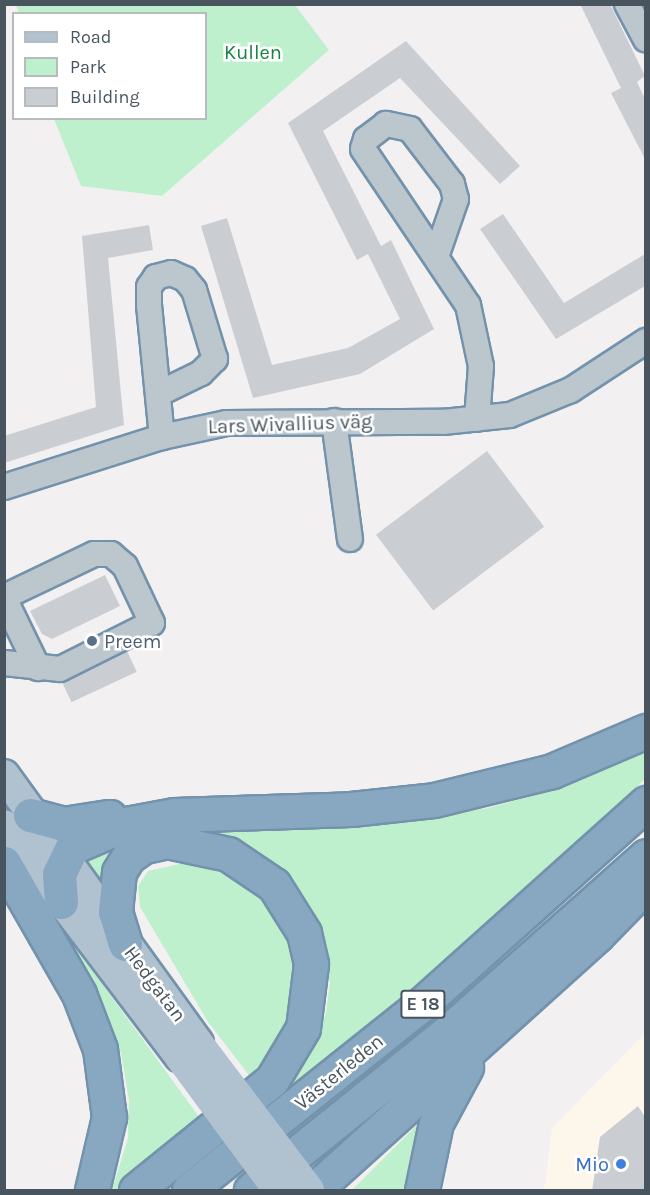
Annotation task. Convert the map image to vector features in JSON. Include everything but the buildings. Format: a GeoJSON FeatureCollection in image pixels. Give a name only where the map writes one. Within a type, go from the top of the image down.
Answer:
{"type":"FeatureCollection","features":[{"type":"Feature","properties":{"kind":"highway"},"geometry":{"type":"LineString","coordinates":[[61,902],[58,887],[64,862],[77,843],[126,824],[174,816],[351,809],[434,800],[552,771],[645,730]]}},
{"type":"Feature","properties":{"kind":"highway","name":"Västerleden"},"geometry":{"type":"LineString","coordinates":[[189,1191],[422,1004],[645,803]]}},
{"type":"Feature","properties":{"kind":"highway"},"geometry":{"type":"LineString","coordinates":[[23,821],[63,824],[115,816],[126,824]]}},
{"type":"Feature","properties":{"kind":"highway"},"geometry":{"type":"LineString","coordinates":[[124,944],[115,912],[119,872],[128,857],[144,846],[167,841],[228,854],[274,885],[304,933],[311,964],[303,1028],[272,1080],[136,1191]]}},
{"type":"Feature","properties":{"kind":"highway","name":"Västerleden"},"geometry":{"type":"LineString","coordinates":[[251,1191],[444,1035],[645,856]]}},
{"type":"Feature","properties":{"kind":"highway"},"geometry":{"type":"LineString","coordinates":[[4,863],[80,994],[100,1049],[109,1117],[92,1191]]}},
{"type":"Feature","properties":{"kind":"highway"},"geometry":{"type":"LineString","coordinates":[[314,1191],[482,1041],[645,885]]}},
{"type":"Feature","properties":{"kind":"highway"},"geometry":{"type":"LineString","coordinates":[[422,1191],[436,1123],[482,1041]]}},
{"type":"Feature","properties":{"kind":"main road","name":"Hedgatan"},"geometry":{"type":"LineString","coordinates":[[4,775],[61,902],[309,1191]]}},
{"type":"Feature","properties":{"kind":"main road","name":"Hedgatan"},"geometry":{"type":"LineString","coordinates":[[23,821],[64,862],[124,944],[279,1191]]}},
{"type":"Feature","properties":{"kind":"street"},"geometry":{"type":"LineString","coordinates":[[627,4],[644,34]]}},
{"type":"Feature","properties":{"kind":"street"},"geometry":{"type":"LineString","coordinates":[[437,254],[456,199],[452,184],[410,129],[386,124],[366,139],[363,149],[457,283],[474,325],[481,366],[477,419]]}},
{"type":"Feature","properties":{"kind":"street"},"geometry":{"type":"LineString","coordinates":[[158,394],[201,373],[215,359],[194,290],[185,279],[171,273],[156,277],[149,287],[158,394],[162,437]]}},
{"type":"Feature","properties":{"kind":"street","name":"Lars Wivallius väg"},"geometry":{"type":"LineString","coordinates":[[4,487],[162,437],[226,423],[477,419],[536,407],[645,341]]}},
{"type":"Feature","properties":{"kind":"street"},"geometry":{"type":"LineString","coordinates":[[334,421],[350,539]]}},
{"type":"Feature","properties":{"kind":"street"},"geometry":{"type":"LineString","coordinates":[[4,663],[38,668],[60,669],[152,623],[125,566],[111,554],[93,554],[4,597],[38,668]]}},
{"type":"Feature","properties":{"kind":"shaded area"},"geometry":{"type":"Polygon","coordinates":[[[645,1033],[645,1190],[544,1190],[552,1128],[645,1033]]]}},
{"type":"Feature","properties":{"kind":"green space","name":"Kullen"},"geometry":{"type":"Polygon","coordinates":[[[16,5],[295,5],[329,50],[162,196],[81,186],[54,120],[207,120],[207,12],[19,12],[16,5]]]}},
{"type":"Feature","properties":{"kind":"green space"},"geometry":{"type":"Polygon","coordinates":[[[645,749],[645,779],[534,887],[284,1099],[319,1037],[326,1012],[330,983],[320,929],[182,832],[103,887],[82,859],[106,845],[175,829],[350,826],[488,808],[554,790],[645,749]]]}},
{"type":"Feature","properties":{"kind":"green space"},"geometry":{"type":"Polygon","coordinates":[[[184,863],[218,869],[257,891],[287,928],[298,962],[293,1019],[255,1083],[208,1022],[140,907],[138,886],[148,871],[184,863]]]}},
{"type":"Feature","properties":{"kind":"green space"},"geometry":{"type":"Polygon","coordinates":[[[31,886],[205,1125],[119,1190],[112,1190],[128,1138],[129,1100],[121,1053],[99,1000],[31,886]]]}},
{"type":"Feature","properties":{"kind":"green space"},"geometry":{"type":"Polygon","coordinates":[[[431,1111],[415,1190],[352,1190],[431,1111]]]}},
{"type":"Feature","properties":{"kind":"place","name":"Preem"},"geometry":{"type":"Point","coordinates":[92,641]}},
{"type":"Feature","properties":{"kind":"place","name":"Mio"},"geometry":{"type":"Point","coordinates":[621,1164]}}]}
